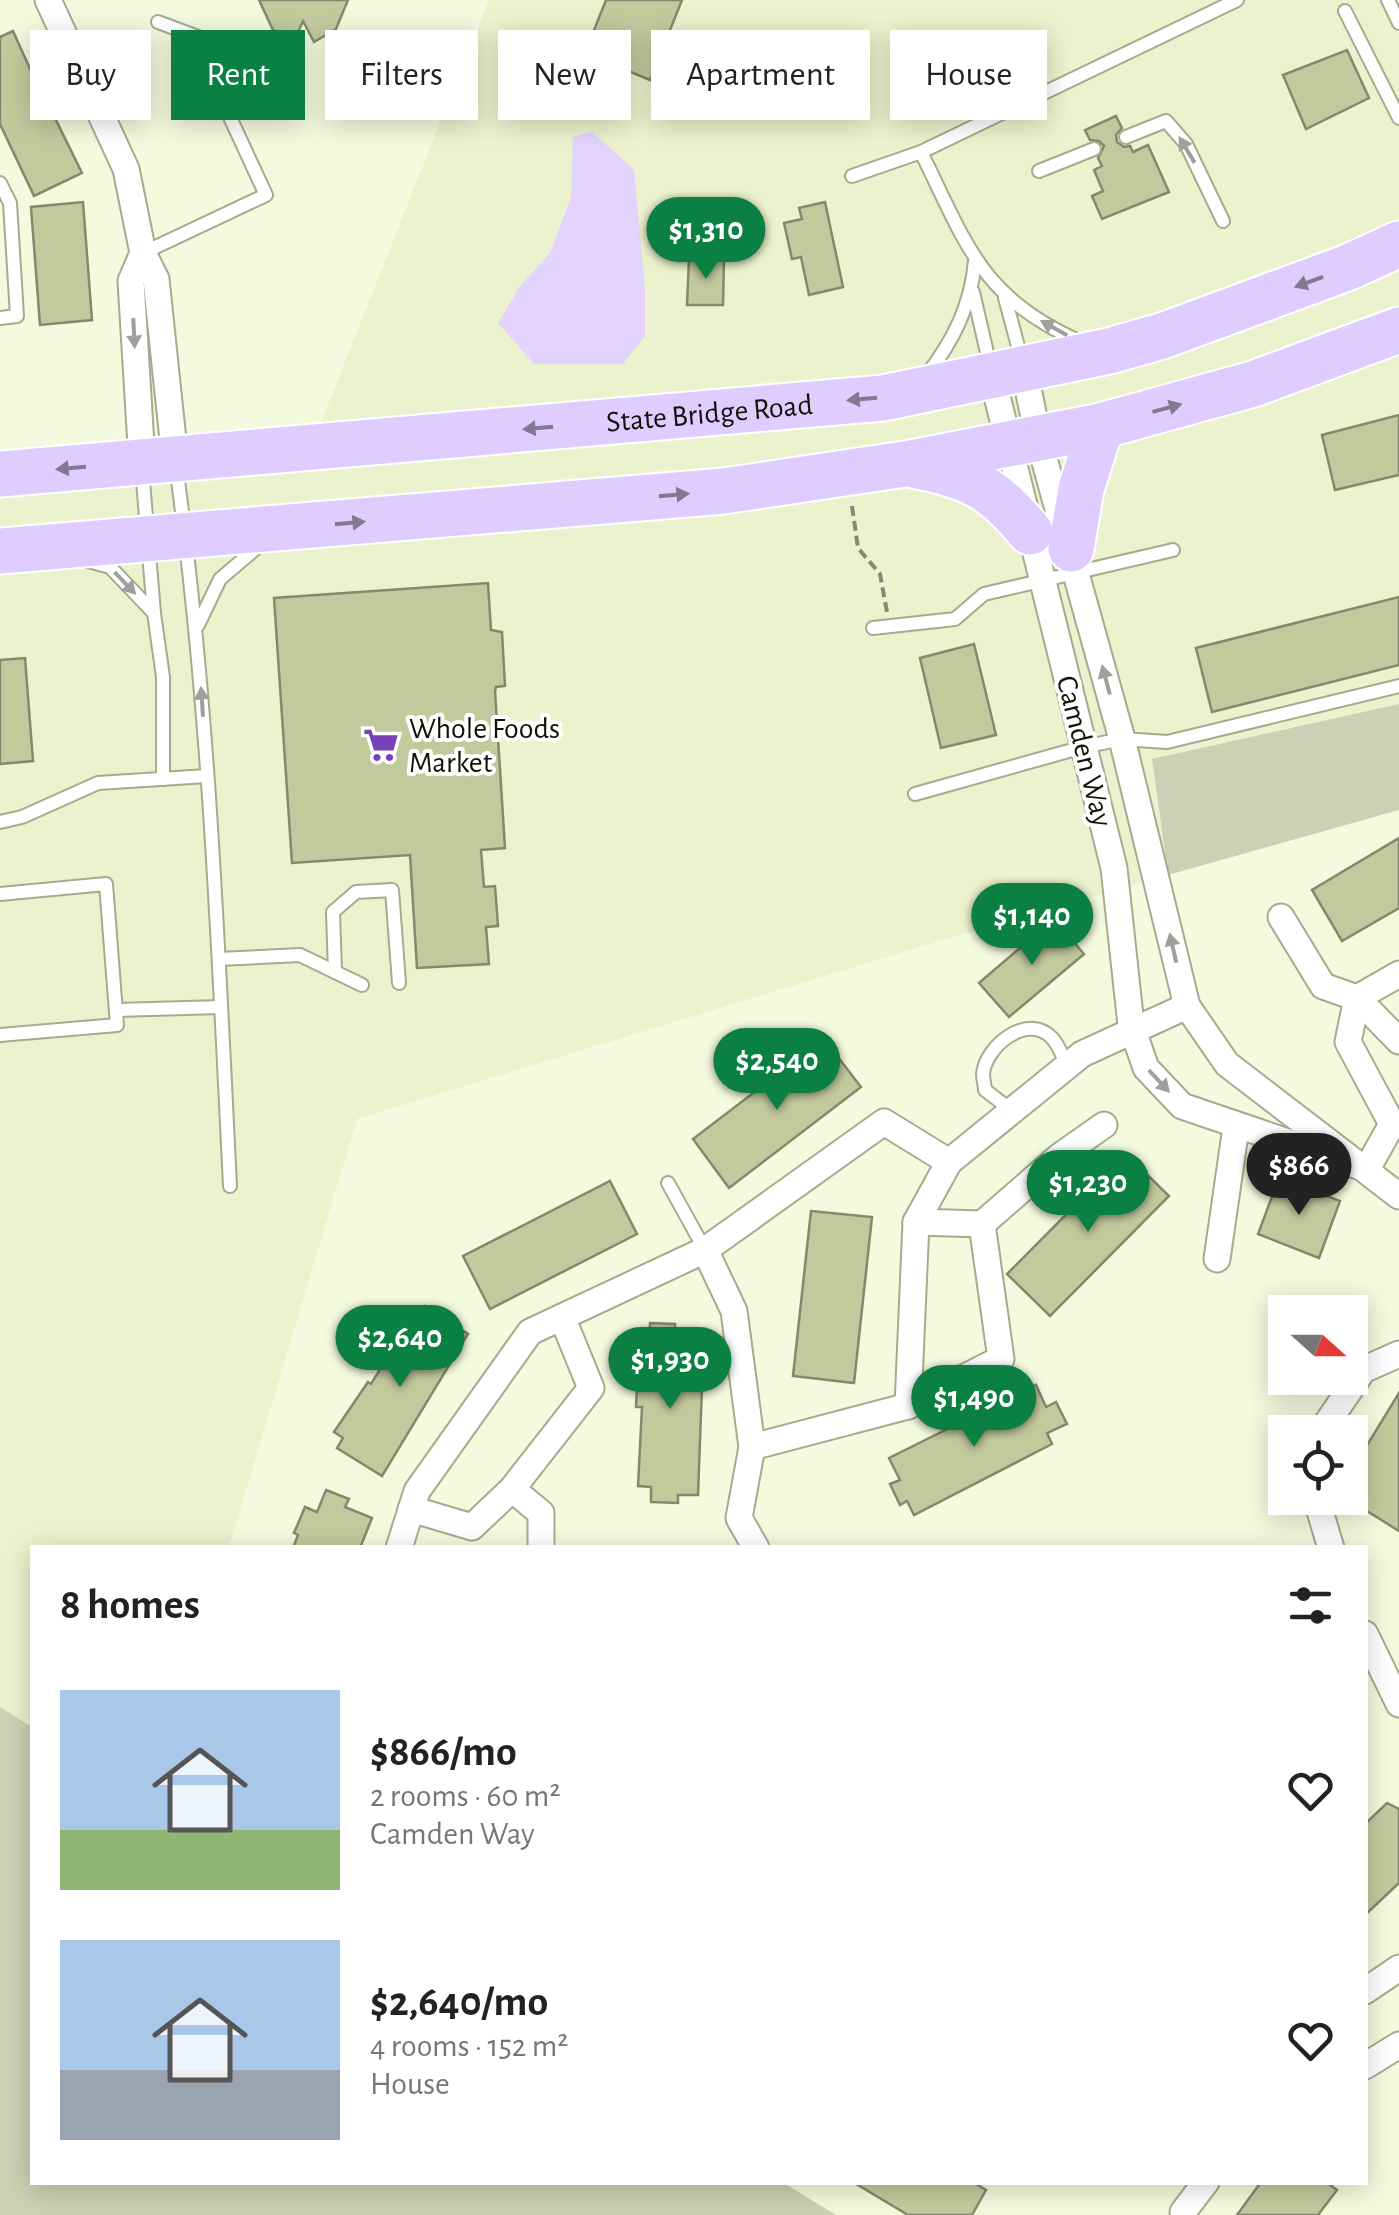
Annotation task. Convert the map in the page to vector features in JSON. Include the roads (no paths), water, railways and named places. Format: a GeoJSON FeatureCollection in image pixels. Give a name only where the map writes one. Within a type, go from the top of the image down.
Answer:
{"type":"FeatureCollection","features":[{"type":"Feature","properties":{"kind":"highway","name":"State Bridge Road"},"geometry":{"type":"LineString","coordinates":[[0,474],[883,398],[1162,336],[1349,267],[1399,244]]}},
{"type":"Feature","properties":{"kind":"highway"},"geometry":{"type":"LineString","coordinates":[[19,549],[724,490],[905,464],[1101,426],[1253,384],[1399,330]]}},
{"type":"Feature","properties":{"kind":"highway"},"geometry":{"type":"LineString","coordinates":[[905,464],[953,472],[975,482],[1008,505],[1055,559],[1078,502],[1101,426]]}},
{"type":"Feature","properties":{"kind":"street"},"geometry":{"type":"LineString","coordinates":[[48,0],[126,168],[142,253],[156,279],[168,402],[159,460]]}},
{"type":"Feature","properties":{"kind":"street"},"geometry":{"type":"LineString","coordinates":[[142,253],[131,280],[139,416],[159,460]]}},
{"type":"Feature","properties":{"kind":"street"},"geometry":{"type":"LineString","coordinates":[[1008,372],[1023,440]]}},
{"type":"Feature","properties":{"kind":"street","name":"Camden Way"},"geometry":{"type":"LineString","coordinates":[[1023,440],[1055,559],[1122,740],[1188,1006],[1227,1064],[1367,1170]]}},
{"type":"Feature","properties":{"kind":"street","name":"Camden Way"},"geometry":{"type":"LineString","coordinates":[[1023,440],[1055,559],[1083,747],[1114,868],[1124,982],[1133,1032],[1146,1068],[1182,1106],[1367,1170]]}},
{"type":"Feature","properties":{"kind":"street"},"geometry":{"type":"LineString","coordinates":[[1281,917],[1323,986],[1357,998],[1399,1040]]}},
{"type":"Feature","properties":{"kind":"street"},"geometry":{"type":"LineString","coordinates":[[1399,974],[1357,998],[1348,1042],[1392,1124],[1367,1170],[1399,1196]]}},
{"type":"Feature","properties":{"kind":"street"},"geometry":{"type":"LineString","coordinates":[[908,1406],[916,1222],[949,1162],[1082,1054],[1188,1006]]}},
{"type":"Feature","properties":{"kind":"street"},"geometry":{"type":"LineString","coordinates":[[400,1545],[417,1491],[530,1332],[705,1250],[884,1122],[949,1162]]}},
{"type":"Feature","properties":{"kind":"street"},"geometry":{"type":"LineString","coordinates":[[916,1222],[982,1224],[1060,1156],[1104,1124]]}},
{"type":"Feature","properties":{"kind":"street"},"geometry":{"type":"LineString","coordinates":[[1216,1258],[1236,1127]]}},
{"type":"Feature","properties":{"kind":"street"},"geometry":{"type":"LineString","coordinates":[[752,1446],[908,1406],[1001,1359],[982,1224]]}},
{"type":"Feature","properties":{"kind":"street"},"geometry":{"type":"LineString","coordinates":[[705,1250],[734,1311],[752,1446],[739,1518],[754,1545]]}},
{"type":"Feature","properties":{"kind":"street"},"geometry":{"type":"LineString","coordinates":[[412,1509],[469,1537],[512,1490],[591,1388],[562,1317]]}},
{"type":"Feature","properties":{"kind":"street"},"geometry":{"type":"LineString","coordinates":[[1333,1415],[1363,1370],[1399,1354]]}},
{"type":"Feature","properties":{"kind":"street"},"geometry":{"type":"LineString","coordinates":[[512,1490],[541,1513],[542,1545]]}},
{"type":"Feature","properties":{"kind":"street"},"geometry":{"type":"LineString","coordinates":[[1321,1515],[1330,1545]]}},
{"type":"Feature","properties":{"kind":"street"},"geometry":{"type":"LineString","coordinates":[[1368,1640],[1399,1704]]}},
{"type":"Feature","properties":{"kind":"street"},"geometry":{"type":"LineString","coordinates":[[1368,1989],[1399,1968]]}},
{"type":"Feature","properties":{"kind":"street"},"geometry":{"type":"LineString","coordinates":[[1368,2064],[1399,2044]]}},
{"type":"Feature","properties":{"kind":"street"},"geometry":{"type":"LineString","coordinates":[[1183,2212],[1204,2185]]}},
{"type":"Feature","properties":{"kind":"lane"},"geometry":{"type":"LineString","coordinates":[[852,176],[921,152],[1237,0]]}},
{"type":"Feature","properties":{"kind":"lane"},"geometry":{"type":"LineString","coordinates":[[1388,0],[1399,23]]}},
{"type":"Feature","properties":{"kind":"lane"},"geometry":{"type":"LineString","coordinates":[[1344,11],[1399,118]]}},
{"type":"Feature","properties":{"kind":"lane"},"geometry":{"type":"LineString","coordinates":[[142,253],[266,195],[203,58],[201,38],[158,22]]}},
{"type":"Feature","properties":{"kind":"lane"},"geometry":{"type":"LineString","coordinates":[[1126,136],[1166,121],[1186,144],[1223,221]]}},
{"type":"Feature","properties":{"kind":"lane"},"geometry":{"type":"LineString","coordinates":[[1039,172],[1094,150]]}},
{"type":"Feature","properties":{"kind":"lane"},"geometry":{"type":"LineString","coordinates":[[921,152],[974,261],[1005,296],[1058,332],[1109,350]]}},
{"type":"Feature","properties":{"kind":"lane"},"geometry":{"type":"LineString","coordinates":[[0,183],[10,203],[17,316],[0,318]]}},
{"type":"Feature","properties":{"kind":"lane"},"geometry":{"type":"LineString","coordinates":[[915,392],[944,354],[972,290],[974,261]]}},
{"type":"Feature","properties":{"kind":"lane"},"geometry":{"type":"LineString","coordinates":[[972,290],[1008,372]]}},
{"type":"Feature","properties":{"kind":"lane"},"geometry":{"type":"LineString","coordinates":[[1005,296],[1008,372]]}},
{"type":"Feature","properties":{"kind":"lane"},"geometry":{"type":"LineString","coordinates":[[159,460],[167,538],[196,627],[230,1186]]}},
{"type":"Feature","properties":{"kind":"lane"},"geometry":{"type":"LineString","coordinates":[[159,460],[167,538],[154,613],[162,677],[163,779]]}},
{"type":"Feature","properties":{"kind":"lane"},"geometry":{"type":"LineString","coordinates":[[196,627],[220,579],[277,530]]}},
{"type":"Feature","properties":{"kind":"lane"},"geometry":{"type":"LineString","coordinates":[[19,549],[110,567],[154,613]]}},
{"type":"Feature","properties":{"kind":"lane"},"geometry":{"type":"LineString","coordinates":[[874,628],[955,619],[984,594],[1055,559],[1174,550]]}},
{"type":"Feature","properties":{"kind":"lane"},"geometry":{"type":"LineString","coordinates":[[915,794],[1083,747],[1122,740],[1167,742],[1399,686]]}},
{"type":"Feature","properties":{"kind":"lane"},"geometry":{"type":"LineString","coordinates":[[0,822],[22,817],[98,783],[207,776]]}},
{"type":"Feature","properties":{"kind":"lane"},"geometry":{"type":"LineString","coordinates":[[0,894],[106,884],[118,1025],[0,1035]]}},
{"type":"Feature","properties":{"kind":"lane"},"geometry":{"type":"LineString","coordinates":[[335,972],[333,912],[356,892],[392,890],[398,983]]}},
{"type":"Feature","properties":{"kind":"lane"},"geometry":{"type":"LineString","coordinates":[[219,959],[300,955],[362,985]]}},
{"type":"Feature","properties":{"kind":"lane"},"geometry":{"type":"LineString","coordinates":[[116,1010],[221,1007]]}},
{"type":"Feature","properties":{"kind":"lane"},"geometry":{"type":"LineString","coordinates":[[1011,1110],[985,1090],[983,1071],[997,1049],[1018,1028],[1031,1027],[1052,1037],[1067,1066]]}},
{"type":"Feature","properties":{"kind":"lane"},"geometry":{"type":"LineString","coordinates":[[668,1182],[705,1250]]}},
{"type":"Feature","properties":{"kind":"place","name":"Whole Foods Market"},"geometry":{"type":"Point","coordinates":[381,745]}}]}
